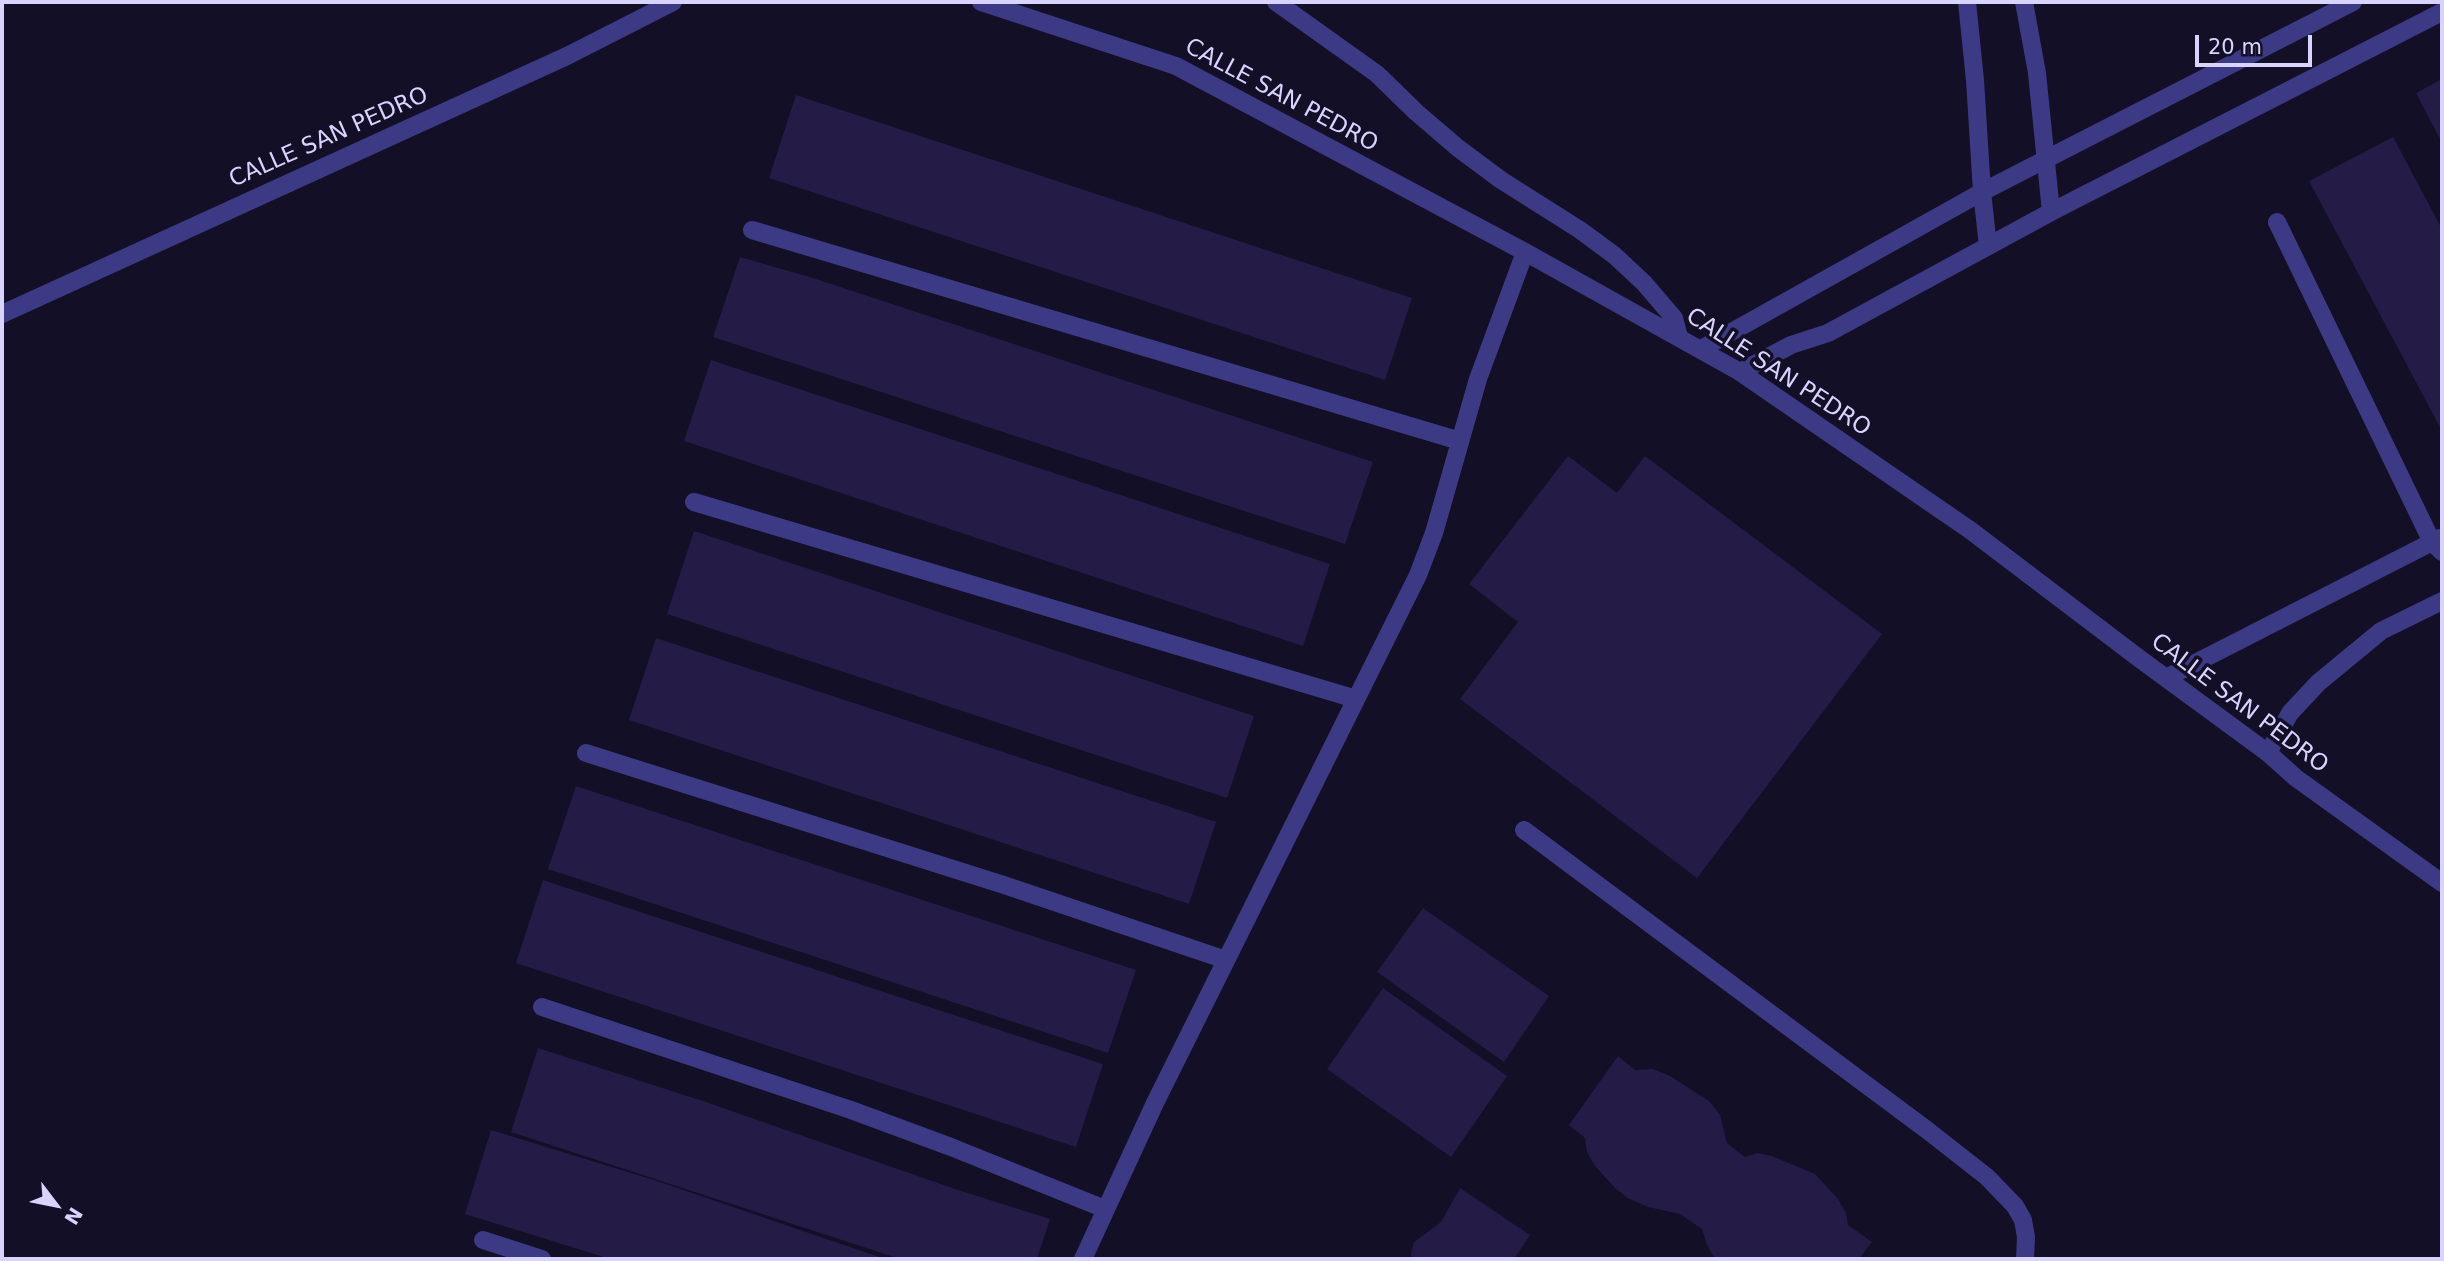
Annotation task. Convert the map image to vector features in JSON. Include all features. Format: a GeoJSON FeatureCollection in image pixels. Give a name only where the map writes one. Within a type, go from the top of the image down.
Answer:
{"type":"FeatureCollection","features":[{"type":"Feature","properties":{"kind":"street","name":"CALLE SAN PEDRO"},"geometry":{"type":"LineString","coordinates":[[2,314],[568,56],[673,2]]}},
{"type":"Feature","properties":{"kind":"street","name":"CALLE SAN PEDRO"},"geometry":{"type":"LineString","coordinates":[[981,2],[1176,66],[1740,372],[1970,530],[2268,753],[2296,778],[2442,883]]}},
{"type":"Feature","properties":{"kind":"street"},"geometry":{"type":"LineString","coordinates":[[1276,2],[1377,74],[1427,121],[1500,180],[1580,230],[1614,255],[1644,283],[1674,318],[1679,337]]}},
{"type":"Feature","properties":{"kind":"street"},"geometry":{"type":"LineString","coordinates":[[1967,2],[1988,246]]}},
{"type":"Feature","properties":{"kind":"street"},"geometry":{"type":"LineString","coordinates":[[2024,2],[2037,73],[2051,212]]}},
{"type":"Feature","properties":{"kind":"street"},"geometry":{"type":"LineString","coordinates":[[1701,349],[1982,192],[2353,2]]}},
{"type":"Feature","properties":{"kind":"street"},"geometry":{"type":"LineString","coordinates":[[1740,372],[1791,345],[1828,333],[2051,212],[2442,12]]}},
{"type":"Feature","properties":{"kind":"street"},"geometry":{"type":"LineString","coordinates":[[2165,678],[2439,544],[2277,222]]}},
{"type":"Feature","properties":{"kind":"street"},"geometry":{"type":"LineString","coordinates":[[752,230],[1460,441]]}},
{"type":"Feature","properties":{"kind":"street"},"geometry":{"type":"LineString","coordinates":[[1083,1259],[1226,960],[1418,575],[1434,533],[1478,379],[1525,253]]}},
{"type":"Feature","properties":{"kind":"street"},"geometry":{"type":"LineString","coordinates":[[694,502],[1356,699]]}},
{"type":"Feature","properties":{"kind":"street"},"geometry":{"type":"LineString","coordinates":[[2268,753],[2290,713],[2318,683],[2381,631],[2442,601]]}},
{"type":"Feature","properties":{"kind":"street"},"geometry":{"type":"LineString","coordinates":[[586,752],[1004,885],[1226,960]]}},
{"type":"Feature","properties":{"kind":"street"},"geometry":{"type":"LineString","coordinates":[[1524,830],[1987,1177],[2015,1206],[2022,1220],[2026,1237],[2025,1259]]}},
{"type":"Feature","properties":{"kind":"street"},"geometry":{"type":"LineString","coordinates":[[542,1007],[851,1110],[1105,1209]]}},
{"type":"Feature","properties":{"kind":"street"},"geometry":{"type":"LineString","coordinates":[[483,1240],[542,1259]]}},
{"type":"Feature","properties":{"kind":"building"},"geometry":{"type":"Polygon","coordinates":[[[2442,79],[2442,143],[2416,93],[2442,79]]]}},
{"type":"Feature","properties":{"kind":"building"},"geometry":{"type":"Polygon","coordinates":[[[796,95],[1412,298],[1385,380],[769,178],[796,95]]]}},
{"type":"Feature","properties":{"kind":"building"},"geometry":{"type":"Polygon","coordinates":[[[2393,137],[2442,229],[2442,431],[2309,181],[2393,137]]]}},
{"type":"Feature","properties":{"kind":"building"},"geometry":{"type":"Polygon","coordinates":[[[740,257],[813,278],[1373,462],[1345,544],[713,337],[740,257]]]}},
{"type":"Feature","properties":{"kind":"building"},"geometry":{"type":"Polygon","coordinates":[[[711,360],[1330,564],[1303,646],[684,441],[711,360]]]}},
{"type":"Feature","properties":{"kind":"building"},"geometry":{"type":"Polygon","coordinates":[[[1568,456],[1617,493],[1645,456],[1882,634],[1697,878],[1460,699],[1518,622],[1469,584],[1568,456]]]}},
{"type":"Feature","properties":{"kind":"building"},"geometry":{"type":"Polygon","coordinates":[[[694,531],[1254,716],[1227,798],[667,614],[694,531]]]}},
{"type":"Feature","properties":{"kind":"building"},"geometry":{"type":"Polygon","coordinates":[[[656,638],[1216,822],[1189,904],[629,720],[656,638]]]}},
{"type":"Feature","properties":{"kind":"building"},"geometry":{"type":"Polygon","coordinates":[[[576,786],[1136,970],[1108,1053],[548,869],[576,786]]]}},
{"type":"Feature","properties":{"kind":"building"},"geometry":{"type":"Polygon","coordinates":[[[543,880],[1103,1064],[1076,1147],[516,963],[543,880]]]}},
{"type":"Feature","properties":{"kind":"building"},"geometry":{"type":"Polygon","coordinates":[[[1423,908],[1549,996],[1504,1062],[1377,972],[1423,908]]]}},
{"type":"Feature","properties":{"kind":"building"},"geometry":{"type":"Polygon","coordinates":[[[1383,988],[1507,1076],[1451,1157],[1327,1069],[1383,988]]]}},
{"type":"Feature","properties":{"kind":"building"},"geometry":{"type":"Polygon","coordinates":[[[538,1048],[1050,1219],[1037,1259],[900,1259],[511,1132],[538,1048]]]}},
{"type":"Feature","properties":{"kind":"building"},"geometry":{"type":"Polygon","coordinates":[[[1618,1056],[1635,1070],[1653,1069],[1670,1076],[1709,1101],[1720,1115],[1727,1143],[1745,1157],[1757,1153],[1772,1156],[1815,1174],[1838,1199],[1846,1213],[1848,1225],[1872,1242],[1859,1259],[1715,1259],[1702,1229],[1680,1214],[1648,1207],[1616,1189],[1595,1166],[1587,1152],[1585,1138],[1569,1125],[1618,1056]]]}},
{"type":"Feature","properties":{"kind":"building"},"geometry":{"type":"Polygon","coordinates":[[[491,1130],[657,1181],[885,1259],[610,1259],[465,1214],[491,1130]]]}},
{"type":"Feature","properties":{"kind":"building"},"geometry":{"type":"Polygon","coordinates":[[[1460,1188],[1530,1235],[1514,1259],[1412,1259],[1414,1242],[1441,1222],[1460,1188]]]}}]}
